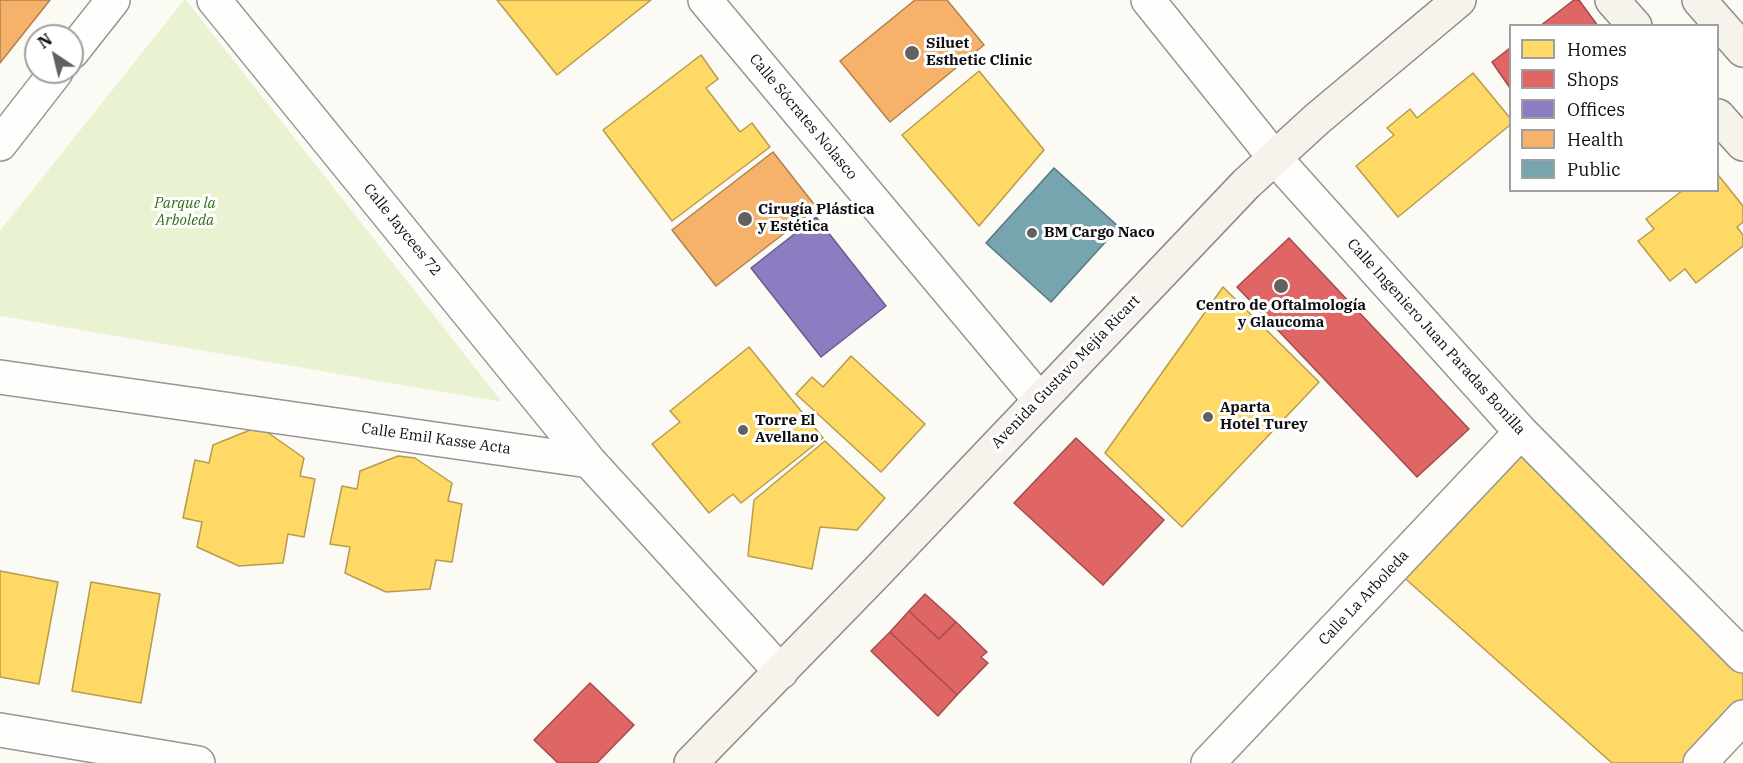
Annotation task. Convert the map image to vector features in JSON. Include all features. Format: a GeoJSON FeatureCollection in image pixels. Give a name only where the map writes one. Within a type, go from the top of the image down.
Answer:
{"type":"FeatureCollection","features":[{"type":"Feature","properties":{"kind":"street"},"geometry":{"type":"LineString","coordinates":[[84,37],[113,0]]}},
{"type":"Feature","properties":{"kind":"street","name":"Calle Jaycees 72"},"geometry":{"type":"LineString","coordinates":[[214,0],[589,461]]}},
{"type":"Feature","properties":{"kind":"street","name":"Calle Sócrates Nolasco"},"geometry":{"type":"LineString","coordinates":[[705,0],[1039,399]]}},
{"type":"Feature","properties":{"kind":"street","name":"Calle Ingeniero Juan Paradas Bonilla"},"geometry":{"type":"LineString","coordinates":[[1148,0],[1274,157],[1521,432],[1743,656]]}},
{"type":"Feature","properties":{"kind":"street","name":"Avenida Gustavo Mejía Ricart"},"geometry":{"type":"LineString","coordinates":[[691,763],[1274,157],[1459,0]]}},
{"type":"Feature","properties":{"kind":"street"},"geometry":{"type":"LineString","coordinates":[[1612,0],[1633,24]]}},
{"type":"Feature","properties":{"kind":"street"},"geometry":{"type":"LineString","coordinates":[[1699,0],[1743,50]]}},
{"type":"Feature","properties":{"kind":"street"},"geometry":{"type":"LineString","coordinates":[[0,144],[47,84]]}},
{"type":"Feature","properties":{"kind":"street"},"geometry":{"type":"LineString","coordinates":[[1719,117],[1743,144]]}},
{"type":"Feature","properties":{"kind":"street","name":"Calle Emil Kasse Acta"},"geometry":{"type":"LineString","coordinates":[[0,377],[589,461]]}},
{"type":"Feature","properties":{"kind":"street","name":"Calle La Arboleda"},"geometry":{"type":"LineString","coordinates":[[1208,763],[1521,432]]}},
{"type":"Feature","properties":{"kind":"street"},"geometry":{"type":"LineString","coordinates":[[589,461],[781,672]]}},
{"type":"Feature","properties":{"kind":"street"},"geometry":{"type":"LineString","coordinates":[[1700,763],[1743,717]]}},
{"type":"Feature","properties":{"kind":"street"},"geometry":{"type":"LineString","coordinates":[[0,730],[198,763]]}},
{"type":"Feature","properties":{"kind":"green space","name":"Parque la Arboleda"},"geometry":{"type":"Polygon","coordinates":[[[184,0],[502,402],[0,316],[0,231],[184,0]]]}},
{"type":"Feature","properties":{"kind":"building: Homes"},"geometry":{"type":"Polygon","coordinates":[[[497,0],[651,0],[557,75],[497,0]]]}},
{"type":"Feature","properties":{"kind":"building: Homes"},"geometry":{"type":"Polygon","coordinates":[[[701,55],[718,79],[706,88],[740,132],[752,123],[770,147],[672,221],[603,130],[701,55]]]}},
{"type":"Feature","properties":{"kind":"building: Homes"},"geometry":{"type":"Polygon","coordinates":[[[979,71],[1044,150],[979,226],[902,135],[979,71]]]}},
{"type":"Feature","properties":{"kind":"building: Homes"},"geometry":{"type":"Polygon","coordinates":[[[1473,73],[1509,117],[1509,126],[1398,217],[1356,166],[1394,135],[1387,128],[1410,109],[1417,118],[1473,73]]]}},
{"type":"Feature","properties":{"kind":"building: Homes"},"geometry":{"type":"Polygon","coordinates":[[[1719,176],[1743,206],[1743,222],[1737,227],[1743,235],[1743,246],[1696,283],[1685,269],[1670,281],[1638,241],[1654,229],[1646,219],[1680,192],[1719,192],[1719,176]]]}},
{"type":"Feature","properties":{"kind":"building: Homes","name":"Aparta Hotel Turey"},"geometry":{"type":"Polygon","coordinates":[[[1223,287],[1319,382],[1182,527],[1105,453],[1223,287]]]}},
{"type":"Feature","properties":{"kind":"building: Homes","name":"Torre El Avellano"},"geometry":{"type":"Polygon","coordinates":[[[749,347],[823,438],[741,503],[733,494],[709,513],[652,444],[680,422],[670,411],[749,347]]]}},
{"type":"Feature","properties":{"kind":"building: Homes"},"geometry":{"type":"Polygon","coordinates":[[[851,356],[925,424],[881,472],[796,394],[812,377],[823,387],[851,356]]]}},
{"type":"Feature","properties":{"kind":"building: Homes"},"geometry":{"type":"Polygon","coordinates":[[[250,430],[267,432],[304,458],[300,476],[315,479],[304,537],[288,534],[283,563],[239,566],[197,547],[202,522],[183,518],[195,460],[209,463],[213,445],[250,430]]]}},
{"type":"Feature","properties":{"kind":"building: Homes"},"geometry":{"type":"Polygon","coordinates":[[[1515,438],[1743,668],[1743,707],[1696,763],[1612,763],[1399,573],[1515,438]]]}},
{"type":"Feature","properties":{"kind":"building: Homes"},"geometry":{"type":"Polygon","coordinates":[[[825,441],[885,498],[857,530],[820,527],[812,569],[748,556],[754,500],[825,441]]]}},
{"type":"Feature","properties":{"kind":"building: Homes"},"geometry":{"type":"Polygon","coordinates":[[[398,456],[415,458],[452,483],[448,501],[462,504],[452,562],[436,560],[430,589],[386,592],[345,573],[350,547],[330,544],[342,486],[357,489],[360,471],[398,456]]]}},
{"type":"Feature","properties":{"kind":"building: Homes"},"geometry":{"type":"Polygon","coordinates":[[[0,571],[58,582],[39,684],[0,677],[0,571]]]}},
{"type":"Feature","properties":{"kind":"building: Homes"},"geometry":{"type":"Polygon","coordinates":[[[91,582],[160,594],[141,703],[72,691],[91,582]]]}},
{"type":"Feature","properties":{"kind":"building: Shops"},"geometry":{"type":"Polygon","coordinates":[[[1574,0],[1579,0],[1597,24],[1543,24],[1574,0]]]}},
{"type":"Feature","properties":{"kind":"building: Shops"},"geometry":{"type":"Polygon","coordinates":[[[1509,49],[1509,87],[1492,62],[1509,49]]]}},
{"type":"Feature","properties":{"kind":"building: Shops"},"geometry":{"type":"Polygon","coordinates":[[[1289,238],[1469,429],[1417,477],[1237,287],[1289,238]]]}},
{"type":"Feature","properties":{"kind":"building: Shops"},"geometry":{"type":"Polygon","coordinates":[[[1076,438],[1164,520],[1103,585],[1014,503],[1076,438]]]}},
{"type":"Feature","properties":{"kind":"building: Shops"},"geometry":{"type":"Polygon","coordinates":[[[925,594],[956,622],[939,639],[909,611],[925,594]]]}},
{"type":"Feature","properties":{"kind":"building: Shops"},"geometry":{"type":"Polygon","coordinates":[[[909,611],[939,639],[956,622],[987,652],[981,657],[988,663],[957,695],[890,632],[909,611]]]}},
{"type":"Feature","properties":{"kind":"building: Shops"},"geometry":{"type":"Polygon","coordinates":[[[890,632],[957,695],[938,716],[871,651],[890,632]]]}},
{"type":"Feature","properties":{"kind":"building: Shops"},"geometry":{"type":"Polygon","coordinates":[[[590,683],[634,725],[597,763],[558,763],[534,740],[590,683]]]}},
{"type":"Feature","properties":{"kind":"building: Offices"},"geometry":{"type":"Polygon","coordinates":[[[816,217],[886,306],[821,357],[751,268],[816,217]]]}},
{"type":"Feature","properties":{"kind":"building: Health"},"geometry":{"type":"Polygon","coordinates":[[[0,0],[50,0],[31,24],[24,24],[24,33],[0,63],[0,0]]]}},
{"type":"Feature","properties":{"kind":"building: Health","name":"Siluet Esthetic Clinic"},"geometry":{"type":"Polygon","coordinates":[[[915,0],[947,0],[984,45],[890,122],[840,61],[915,0]]]}},
{"type":"Feature","properties":{"kind":"building: Health","name":"Cirugía Plástica y Estética"},"geometry":{"type":"Polygon","coordinates":[[[773,152],[817,208],[716,286],[672,230],[773,152]]]}},
{"type":"Feature","properties":{"kind":"building: Public"},"geometry":{"type":"Polygon","coordinates":[[[1054,168],[1119,227],[1051,302],[986,243],[1054,168]]]}},
{"type":"Feature","properties":{"kind":"place","name":"Siluet Esthetic Clinic"},"geometry":{"type":"Point","coordinates":[912,53]}},
{"type":"Feature","properties":{"kind":"place","name":"Cirugía Plástica y Estética"},"geometry":{"type":"Point","coordinates":[745,219]}},
{"type":"Feature","properties":{"kind":"place","name":"BM Cargo Naco"},"geometry":{"type":"Point","coordinates":[1032,233]}},
{"type":"Feature","properties":{"kind":"place","name":"Centro de Oftalmología y Glaucoma"},"geometry":{"type":"Point","coordinates":[1281,286]}},
{"type":"Feature","properties":{"kind":"place","name":"Aparta Hotel Turey"},"geometry":{"type":"Point","coordinates":[1208,417]}},
{"type":"Feature","properties":{"kind":"place","name":"Torre El Avellano"},"geometry":{"type":"Point","coordinates":[743,430]}}]}
